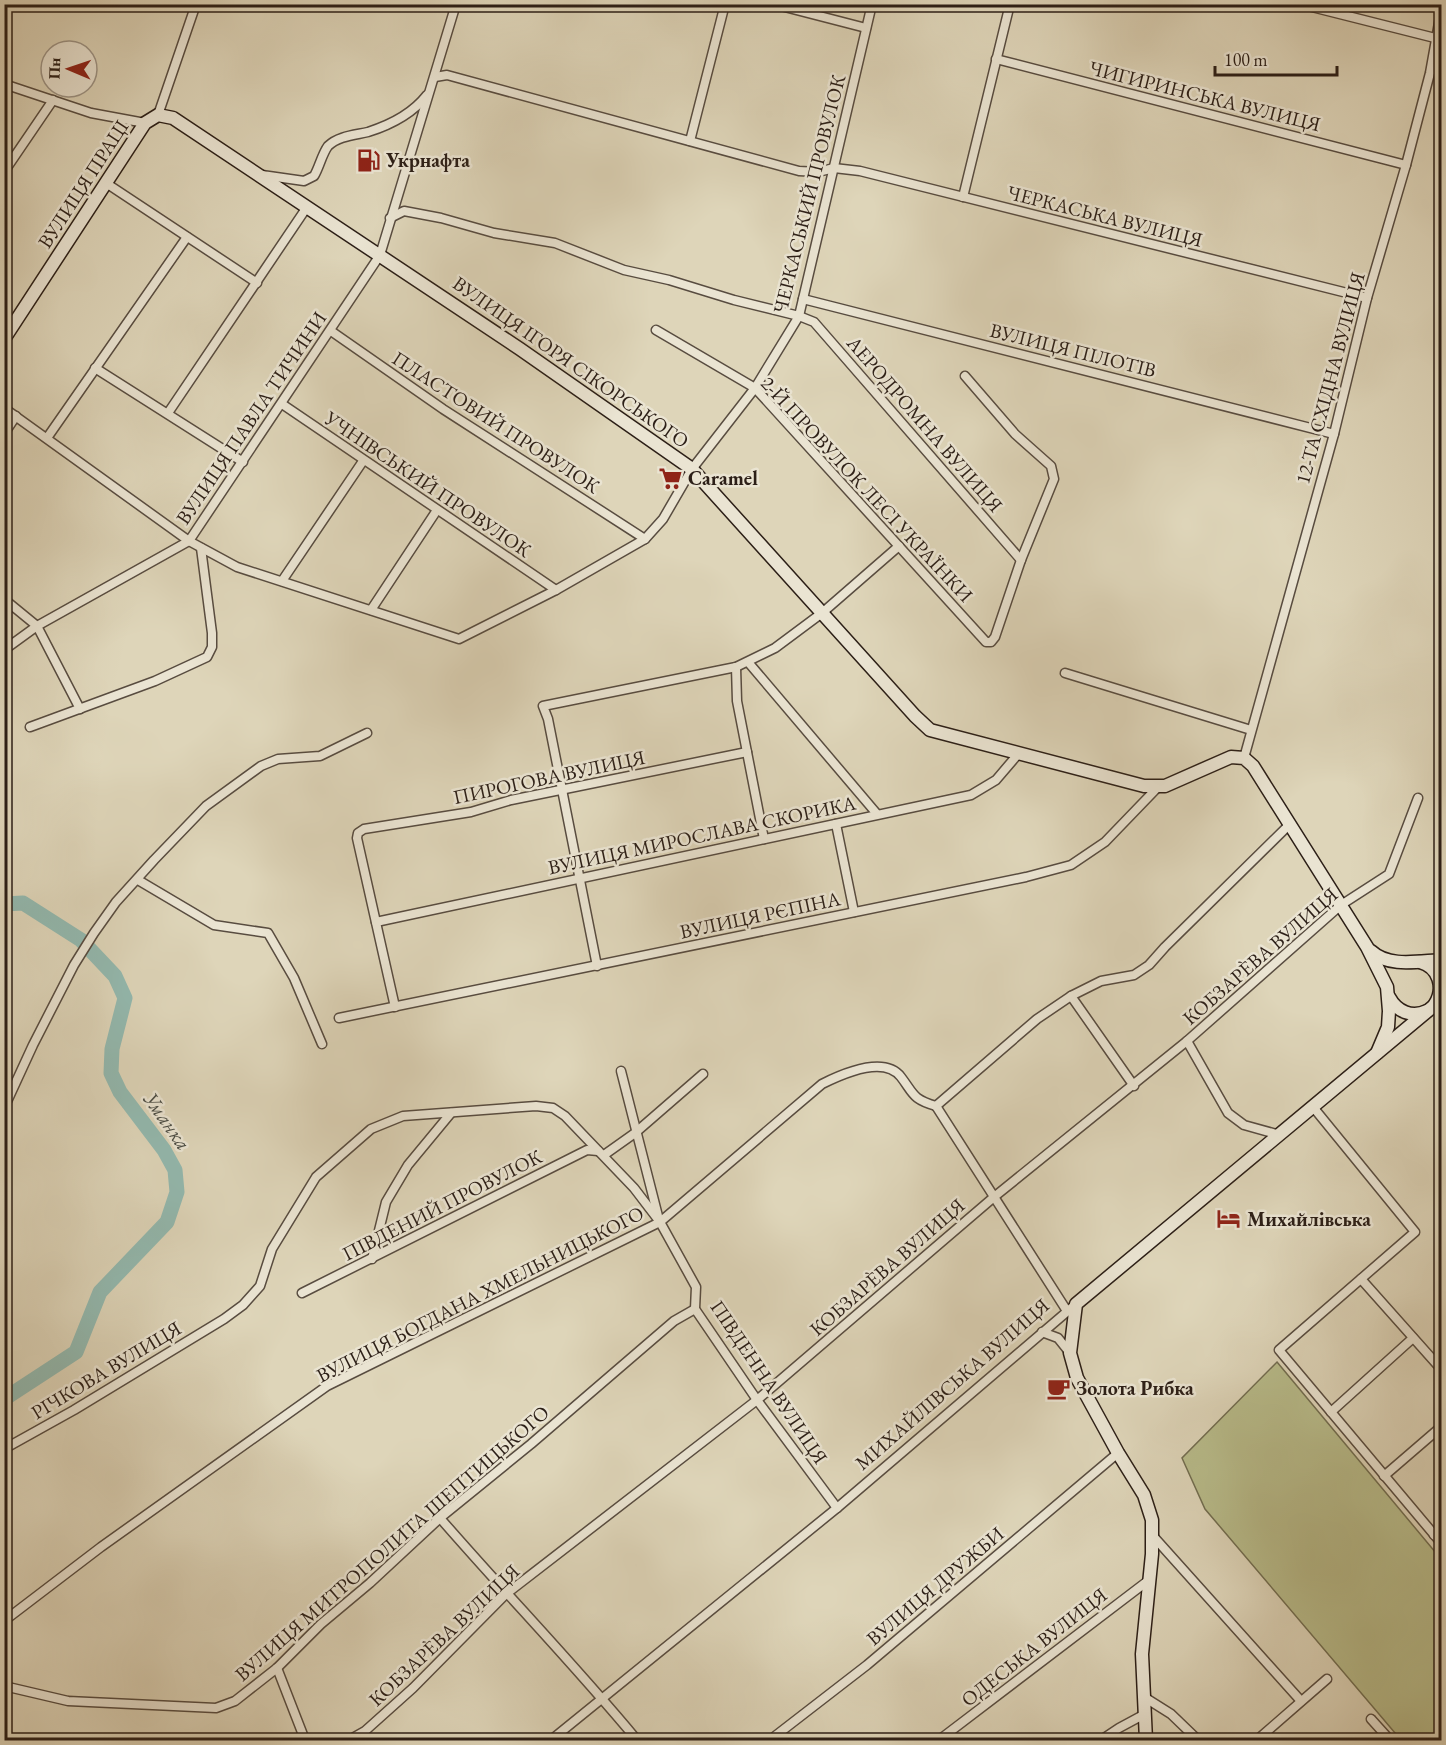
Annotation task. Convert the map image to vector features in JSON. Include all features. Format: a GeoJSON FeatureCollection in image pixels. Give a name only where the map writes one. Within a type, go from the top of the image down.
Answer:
{"type":"FeatureCollection","features":[{"type":"Feature","properties":{"kind":"main road","name":"ВУЛИЦЯ ПРАЦІ"},"geometry":{"type":"LineString","coordinates":[[4,339],[145,123],[158,115]]}},
{"type":"Feature","properties":{"kind":"main road","name":"ВУЛИЦЯ ІГОРЯ СІКОРСЬКОГО"},"geometry":{"type":"LineString","coordinates":[[158,115],[173,118],[380,255],[520,349],[692,470],[930,730],[1144,786],[1165,786],[1219,761],[1231,757],[1244,758]]}},
{"type":"Feature","properties":{"kind":"main road"},"geometry":{"type":"LineString","coordinates":[[1244,758],[1253,766],[1367,947],[1397,1008],[1405,1013],[1413,1014],[1435,1004],[1441,987],[1433,969],[1425,963],[1386,960],[1377,957],[1367,947]]}},
{"type":"Feature","properties":{"kind":"main road"},"geometry":{"type":"LineString","coordinates":[[1377,1053],[1388,1027],[1388,992],[1393,971],[1411,962],[1442,960]]}},
{"type":"Feature","properties":{"kind":"main road","name":"МИХАЙЛІВСЬКА ВУЛИЦЯ"},"geometry":{"type":"LineString","coordinates":[[1072,1307],[1435,1004]]}},
{"type":"Feature","properties":{"kind":"main road"},"geometry":{"type":"LineString","coordinates":[[1072,1307],[1070,1353],[1077,1378],[1118,1454],[1144,1495],[1152,1520],[1153,1536],[1142,1654],[1146,1740]]}},
{"type":"Feature","properties":{"kind":"street"},"geometry":{"type":"LineString","coordinates":[[158,115],[196,4]]}},
{"type":"Feature","properties":{"kind":"street","name":"ВУЛИЦЯ ПАВЛА ТИЧИНИ"},"geometry":{"type":"LineString","coordinates":[[4,650],[37,626],[189,541],[380,255],[456,4]]}},
{"type":"Feature","properties":{"kind":"street"},"geometry":{"type":"LineString","coordinates":[[690,141],[725,4]]}},
{"type":"Feature","properties":{"kind":"street"},"geometry":{"type":"LineString","coordinates":[[773,4],[866,28]]}},
{"type":"Feature","properties":{"kind":"street","name":"ЧЕРКАСЬКИЙ ПРОВУЛОК"},"geometry":{"type":"LineString","coordinates":[[692,470],[755,388],[799,316],[872,4]]}},
{"type":"Feature","properties":{"kind":"street"},"geometry":{"type":"LineString","coordinates":[[963,197],[1010,4]]}},
{"type":"Feature","properties":{"kind":"street"},"geometry":{"type":"LineString","coordinates":[[1300,4],[1435,38]]}},
{"type":"Feature","properties":{"kind":"street","name":"12-ТА СХІДНА ВУЛИЦЯ"},"geometry":{"type":"LineString","coordinates":[[1244,758],[1334,434],[1367,298],[1406,165],[1430,73],[1442,6]]}},
{"type":"Feature","properties":{"kind":"street","name":"ЧИГИРИНСЬКА ВУЛИЦЯ"},"geometry":{"type":"LineString","coordinates":[[996,59],[1406,165]]}},
{"type":"Feature","properties":{"kind":"street","name":"ЧЕРКАСЬКА ВУЛИЦЯ"},"geometry":{"type":"LineString","coordinates":[[435,77],[447,75],[800,171],[818,172],[834,168],[860,171],[1367,298]]}},
{"type":"Feature","properties":{"kind":"street"},"geometry":{"type":"LineString","coordinates":[[4,84],[91,113],[145,123]]}},
{"type":"Feature","properties":{"kind":"street"},"geometry":{"type":"LineString","coordinates":[[259,175],[304,181],[314,176],[328,147],[339,139],[370,131],[402,117],[418,107],[430,91]]}},
{"type":"Feature","properties":{"kind":"street"},"geometry":{"type":"LineString","coordinates":[[4,172],[53,100]]}},
{"type":"Feature","properties":{"kind":"street"},"geometry":{"type":"LineString","coordinates":[[106,183],[257,283]]}},
{"type":"Feature","properties":{"kind":"street"},"geometry":{"type":"LineString","coordinates":[[168,413],[307,207]]}},
{"type":"Feature","properties":{"kind":"street"},"geometry":{"type":"LineString","coordinates":[[390,218],[404,211],[441,218],[494,233],[555,243],[624,270],[799,316]]}},
{"type":"Feature","properties":{"kind":"street"},"geometry":{"type":"LineString","coordinates":[[47,438],[186,237]]}},
{"type":"Feature","properties":{"kind":"street","name":"ВУЛИЦЯ ПІЛОТІВ"},"geometry":{"type":"LineString","coordinates":[[803,299],[1334,434]]}},
{"type":"Feature","properties":{"kind":"street","name":"АЕРОДРОМНА ВУЛИЦЯ"},"geometry":{"type":"LineString","coordinates":[[799,316],[814,322],[1021,560]]}},
{"type":"Feature","properties":{"kind":"street","name":"2-Й ПРОВУЛОК ЛЕСІ УКРАЇНКИ"},"geometry":{"type":"LineString","coordinates":[[656,330],[755,388],[986,642],[990,642],[995,637],[1021,560]]}},
{"type":"Feature","properties":{"kind":"street","name":"ПЛАСТОВИЙ ПРОВУЛОК"},"geometry":{"type":"LineString","coordinates":[[330,331],[443,409],[645,539]]}},
{"type":"Feature","properties":{"kind":"street"},"geometry":{"type":"LineString","coordinates":[[95,368],[243,462]]}},
{"type":"Feature","properties":{"kind":"street"},"geometry":{"type":"LineString","coordinates":[[965,376],[1015,434],[1051,466],[1054,472],[1054,479],[1021,560]]}},
{"type":"Feature","properties":{"kind":"street","name":"УЧНІВСЬКИЙ ПРОВУЛОК"},"geometry":{"type":"LineString","coordinates":[[282,404],[556,590]]}},
{"type":"Feature","properties":{"kind":"street"},"geometry":{"type":"LineString","coordinates":[[4,408],[189,541],[237,567],[457,638],[556,590],[645,539],[663,519],[692,470]]}},
{"type":"Feature","properties":{"kind":"street"},"geometry":{"type":"LineString","coordinates":[[4,434],[16,416]]}},
{"type":"Feature","properties":{"kind":"street"},"geometry":{"type":"LineString","coordinates":[[282,581],[363,461]]}},
{"type":"Feature","properties":{"kind":"street"},"geometry":{"type":"LineString","coordinates":[[370,610],[437,510]]}},
{"type":"Feature","properties":{"kind":"street"},"geometry":{"type":"LineString","coordinates":[[597,966],[548,719],[543,706],[736,667],[748,662],[775,648],[822,613],[898,546]]}},
{"type":"Feature","properties":{"kind":"street"},"geometry":{"type":"LineString","coordinates":[[30,727],[155,681],[207,657],[212,647],[212,633],[201,548]]}},
{"type":"Feature","properties":{"kind":"street"},"geometry":{"type":"LineString","coordinates":[[4,599],[37,626],[80,709]]}},
{"type":"Feature","properties":{"kind":"street"},"geometry":{"type":"LineString","coordinates":[[748,662],[877,814]]}},
{"type":"Feature","properties":{"kind":"street"},"geometry":{"type":"LineString","coordinates":[[736,667],[737,701],[764,839]]}},
{"type":"Feature","properties":{"kind":"street"},"geometry":{"type":"LineString","coordinates":[[1065,673],[1251,730]]}},
{"type":"Feature","properties":{"kind":"street"},"geometry":{"type":"LineString","coordinates":[[4,1108],[74,965],[94,933],[116,902],[206,806],[261,766],[278,759],[320,756],[367,733]]}},
{"type":"Feature","properties":{"kind":"street","name":"ПИРОГОВА ВУЛИЦЯ"},"geometry":{"type":"LineString","coordinates":[[376,922],[357,838],[358,832],[364,829],[471,812],[511,800],[747,752]]}},
{"type":"Feature","properties":{"kind":"street","name":"ВУЛИЦЯ МИРОСЛАВА СКОРИКА"},"geometry":{"type":"LineString","coordinates":[[376,922],[971,795],[996,780],[1019,753]]}},
{"type":"Feature","properties":{"kind":"street","name":"ВУЛИЦЯ РЄПІНА"},"geometry":{"type":"LineString","coordinates":[[339,1018],[1026,877],[1071,865],[1105,842],[1160,786]]}},
{"type":"Feature","properties":{"kind":"street","name":"КОБЗАРÈВА ВУЛИЦЯ"},"geometry":{"type":"LineString","coordinates":[[349,1740],[364,1731],[413,1688],[506,1594],[758,1400],[994,1197],[1187,1041],[1341,905],[1389,874],[1418,798]]}},
{"type":"Feature","properties":{"kind":"street"},"geometry":{"type":"LineString","coordinates":[[837,824],[854,912]]}},
{"type":"Feature","properties":{"kind":"street"},"geometry":{"type":"LineString","coordinates":[[1072,1307],[994,1197],[936,1107],[1028,1026],[1071,996],[1101,981],[1134,975],[1149,965],[1290,825]]}},
{"type":"Feature","properties":{"kind":"street"},"geometry":{"type":"LineString","coordinates":[[138,880],[214,925],[268,933],[294,978],[322,1044]]}},
{"type":"Feature","properties":{"kind":"street"},"geometry":{"type":"LineString","coordinates":[[376,922],[395,1007]]}},
{"type":"Feature","properties":{"kind":"street"},"geometry":{"type":"LineString","coordinates":[[1071,996],[1134,1086]]}},
{"type":"Feature","properties":{"kind":"street"},"geometry":{"type":"LineString","coordinates":[[1187,1041],[1228,1113],[1244,1125],[1280,1135]]}},
{"type":"Feature","properties":{"kind":"street","name":"ВУЛИЦЯ БОГДАНА ХМЕЛЬНИЦЬКОГО"},"geometry":{"type":"LineString","coordinates":[[4,1621],[101,1546],[327,1386],[660,1222],[822,1084],[842,1074],[882,1065],[891,1067],[901,1076],[909,1090],[921,1102],[936,1107]]}},
{"type":"Feature","properties":{"kind":"street"},"geometry":{"type":"LineString","coordinates":[[621,1071],[635,1133],[660,1222]]}},
{"type":"Feature","properties":{"kind":"street","name":"ПІВДЕНИЙ ПРОВУЛОК"},"geometry":{"type":"LineString","coordinates":[[302,1293],[586,1150],[601,1153],[635,1133],[703,1074]]}},
{"type":"Feature","properties":{"kind":"street","name":"ПІВДЕННА ВУЛИЦЯ"},"geometry":{"type":"LineString","coordinates":[[371,1129],[402,1116],[536,1107],[553,1108],[565,1116],[634,1188],[660,1222],[696,1287],[695,1308],[758,1400],[837,1508]]}},
{"type":"Feature","properties":{"kind":"street"},"geometry":{"type":"LineString","coordinates":[[1313,1107],[1415,1232],[1279,1350],[1442,1544]]}},
{"type":"Feature","properties":{"kind":"street"},"geometry":{"type":"LineString","coordinates":[[372,1259],[386,1202],[408,1165],[451,1113]]}},
{"type":"Feature","properties":{"kind":"street","name":"РІЧКОВА ВУЛИЦЯ"},"geometry":{"type":"LineString","coordinates":[[4,1449],[74,1410],[224,1319],[243,1305],[260,1286],[272,1249],[315,1177],[371,1129]]}},
{"type":"Feature","properties":{"kind":"street"},"geometry":{"type":"LineString","coordinates":[[1361,1279],[1442,1370]]}},
{"type":"Feature","properties":{"kind":"street","name":"МИХАЙЛІВСЬКА ВУЛИЦЯ"},"geometry":{"type":"LineString","coordinates":[[551,1740],[837,1508],[1072,1307]]}},
{"type":"Feature","properties":{"kind":"street","name":"ВУЛИЦЯ МИТРОПОЛИТА ШЕПТИЦЬКОГО"},"geometry":{"type":"LineString","coordinates":[[4,1686],[68,1701],[216,1708],[235,1701],[277,1668],[321,1624],[370,1583],[440,1518],[531,1444],[674,1321],[695,1308]]}},
{"type":"Feature","properties":{"kind":"street"},"geometry":{"type":"LineString","coordinates":[[1042,1332],[1058,1338],[1070,1353]]}},
{"type":"Feature","properties":{"kind":"street"},"geometry":{"type":"LineString","coordinates":[[1331,1412],[1413,1338]]}},
{"type":"Feature","properties":{"kind":"street"},"geometry":{"type":"LineString","coordinates":[[1384,1476],[1442,1426]]}},
{"type":"Feature","properties":{"kind":"street","name":"ВУЛИЦЯ ДРУЖБИ"},"geometry":{"type":"LineString","coordinates":[[770,1740],[867,1665],[1118,1454]]}},
{"type":"Feature","properties":{"kind":"street"},"geometry":{"type":"LineString","coordinates":[[440,1518],[637,1740]]}},
{"type":"Feature","properties":{"kind":"street"},"geometry":{"type":"LineString","coordinates":[[1434,1535],[1442,1528]]}},
{"type":"Feature","properties":{"kind":"street"},"geometry":{"type":"LineString","coordinates":[[1153,1536],[1301,1701]]}},
{"type":"Feature","properties":{"kind":"street","name":"ОДЕСЬКА ВУЛИЦЯ"},"geometry":{"type":"LineString","coordinates":[[939,1740],[1149,1580]]}},
{"type":"Feature","properties":{"kind":"street"},"geometry":{"type":"LineString","coordinates":[[277,1668],[305,1740]]}},
{"type":"Feature","properties":{"kind":"street"},"geometry":{"type":"LineString","coordinates":[[1257,1740],[1327,1679]]}},
{"type":"Feature","properties":{"kind":"street"},"geometry":{"type":"LineString","coordinates":[[1144,1697],[1171,1714],[1198,1740]]}},
{"type":"Feature","properties":{"kind":"street"},"geometry":{"type":"LineString","coordinates":[[1101,1740],[1145,1714]]}},
{"type":"Feature","properties":{"kind":"street"},"geometry":{"type":"LineString","coordinates":[[1371,1719],[1390,1740]]}},
{"type":"Feature","properties":{"kind":"green space"},"geometry":{"type":"Polygon","coordinates":[[[1277,1362],[1441,1559],[1441,1740],[1401,1740],[1205,1509],[1182,1458],[1277,1362]]]}},
{"type":"Feature","properties":{"kind":"waterway","name":"Уманка"},"geometry":{"type":"LineString","coordinates":[[4,904],[23,903],[81,940],[115,976],[125,998],[112,1049],[111,1073],[120,1092],[164,1150],[175,1170],[177,1192],[167,1222],[100,1292],[76,1352],[4,1399]]}},
{"type":"Feature","properties":{"kind":"place","name":"Укрнафта"},"geometry":{"type":"Point","coordinates":[368,160]}},
{"type":"Feature","properties":{"kind":"place","name":"Caramel"},"geometry":{"type":"Point","coordinates":[670,478]}},
{"type":"Feature","properties":{"kind":"place","name":"Михайлівська"},"geometry":{"type":"Point","coordinates":[1229,1219]}},
{"type":"Feature","properties":{"kind":"place","name":"Золота Рибка"},"geometry":{"type":"Point","coordinates":[1058,1388]}}]}
